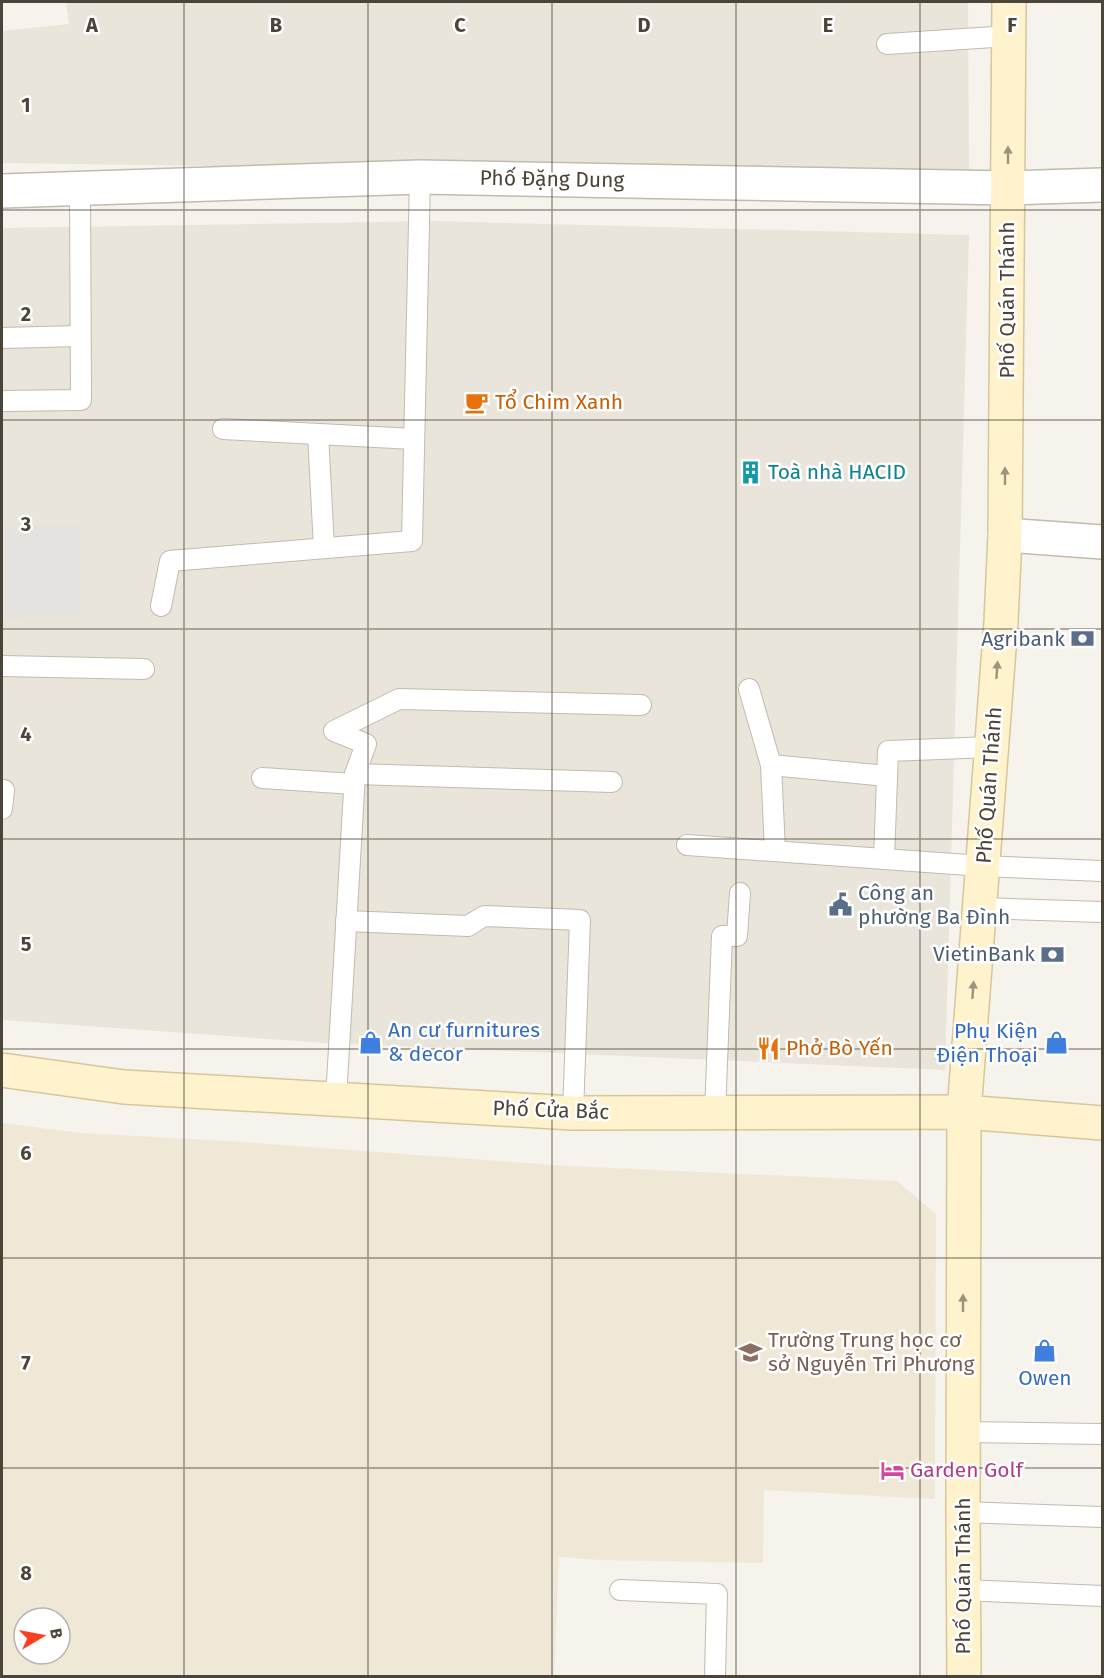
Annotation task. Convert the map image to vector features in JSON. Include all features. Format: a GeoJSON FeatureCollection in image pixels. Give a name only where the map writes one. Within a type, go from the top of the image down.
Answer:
{"type":"FeatureCollection","features":[{"type":"Feature","properties":{"kind":"main road","name":"Phố Quán Thánh"},"geometry":{"type":"LineString","coordinates":[[964,1677],[964,1112],[1001,622],[1005,535],[1009,2]]}},
{"type":"Feature","properties":{"kind":"main road","name":"Phố Cửa Bắc"},"geometry":{"type":"LineString","coordinates":[[2,1070],[124,1087],[573,1113],[964,1112],[1102,1123]]}},
{"type":"Feature","properties":{"kind":"street","name":"Phố Đặng Dung"},"geometry":{"type":"LineString","coordinates":[[2,191],[420,177],[1008,188],[1102,185]]}},
{"type":"Feature","properties":{"kind":"street"},"geometry":{"type":"LineString","coordinates":[[1005,535],[1102,542]]}},
{"type":"Feature","properties":{"kind":"lane"},"geometry":{"type":"LineString","coordinates":[[886,44],[1009,36]]}},
{"type":"Feature","properties":{"kind":"lane"},"geometry":{"type":"LineString","coordinates":[[161,606],[170,561],[412,541],[420,177]]}},
{"type":"Feature","properties":{"kind":"lane"},"geometry":{"type":"LineString","coordinates":[[2,401],[81,400],[80,188]]}},
{"type":"Feature","properties":{"kind":"lane"},"geometry":{"type":"LineString","coordinates":[[2,338],[80,336]]}},
{"type":"Feature","properties":{"kind":"lane"},"geometry":{"type":"LineString","coordinates":[[224,429],[414,439]]}},
{"type":"Feature","properties":{"kind":"lane"},"geometry":{"type":"LineString","coordinates":[[318,434],[324,548]]}},
{"type":"Feature","properties":{"kind":"lane"},"geometry":{"type":"LineString","coordinates":[[2,666],[144,669]]}},
{"type":"Feature","properties":{"kind":"lane"},"geometry":{"type":"LineString","coordinates":[[750,689],[771,765],[775,851]]}},
{"type":"Feature","properties":{"kind":"lane"},"geometry":{"type":"LineString","coordinates":[[336,1099],[355,779],[366,744],[334,731],[399,699],[641,705]]}},
{"type":"Feature","properties":{"kind":"lane"},"geometry":{"type":"LineString","coordinates":[[884,859],[888,751],[991,747]]}},
{"type":"Feature","properties":{"kind":"lane"},"geometry":{"type":"LineString","coordinates":[[771,765],[886,776]]}},
{"type":"Feature","properties":{"kind":"lane"},"geometry":{"type":"LineString","coordinates":[[262,778],[612,782]]}},
{"type":"Feature","properties":{"kind":"lane"},"geometry":{"type":"LineString","coordinates":[[687,845],[982,866],[1102,871]]}},
{"type":"Feature","properties":{"kind":"lane"},"geometry":{"type":"LineString","coordinates":[[715,1113],[722,936],[737,936],[740,893]]}},
{"type":"Feature","properties":{"kind":"lane"},"geometry":{"type":"LineString","coordinates":[[980,908],[1102,912]]}},
{"type":"Feature","properties":{"kind":"lane"},"geometry":{"type":"LineString","coordinates":[[346,921],[468,926],[484,916],[580,920],[573,1113]]}},
{"type":"Feature","properties":{"kind":"lane"},"geometry":{"type":"LineString","coordinates":[[963,1432],[1102,1434]]}},
{"type":"Feature","properties":{"kind":"lane"},"geometry":{"type":"LineString","coordinates":[[963,1512],[1102,1517]]}},
{"type":"Feature","properties":{"kind":"lane"},"geometry":{"type":"LineString","coordinates":[[620,1590],[717,1594],[715,1677]]}},
{"type":"Feature","properties":{"kind":"lane"},"geometry":{"type":"LineString","coordinates":[[963,1590],[1102,1596]]}},
{"type":"Feature","properties":{"kind":"shaded area"},"geometry":{"type":"Polygon","coordinates":[[[66,2],[968,2],[969,176],[2,163],[2,31],[69,24],[66,2]]]}},
{"type":"Feature","properties":{"kind":"shaded area"},"geometry":{"type":"Polygon","coordinates":[[[434,221],[969,235],[945,1070],[325,1043],[2,1020],[2,228],[434,221]]]}},
{"type":"Feature","properties":{"kind":"shaded area"},"geometry":{"type":"Polygon","coordinates":[[[80,526],[80,616],[2,618],[2,527],[80,526]]]}},
{"type":"Feature","properties":{"kind":"shaded area"},"geometry":{"type":"Polygon","coordinates":[[[2,1123],[81,1133],[227,1141],[569,1166],[897,1181],[936,1214],[935,1499],[764,1490],[763,1563],[559,1557],[554,1676],[2,1676],[2,1123]]]}},
{"type":"Feature","properties":{"kind":"place","name":"Tổ Chim Xanh"},"geometry":{"type":"Point","coordinates":[477,402]}},
{"type":"Feature","properties":{"kind":"place","name":"Toà nhà HACID"},"geometry":{"type":"Point","coordinates":[750,472]}},
{"type":"Feature","properties":{"kind":"place","name":"Agribank"},"geometry":{"type":"Point","coordinates":[1083,639]}},
{"type":"Feature","properties":{"kind":"place","name":"Công an phường Ba Đình"},"geometry":{"type":"Point","coordinates":[840,905]}},
{"type":"Feature","properties":{"kind":"place","name":"VietinBank"},"geometry":{"type":"Point","coordinates":[1053,954]}},
{"type":"Feature","properties":{"kind":"place","name":"An cư furnitures & decor"},"geometry":{"type":"Point","coordinates":[370,1042]}},
{"type":"Feature","properties":{"kind":"place","name":"Phụ Kiện Điện Thoại"},"geometry":{"type":"Point","coordinates":[1056,1043]}},
{"type":"Feature","properties":{"kind":"place","name":"Phở Bò Yến"},"geometry":{"type":"Point","coordinates":[768,1048]}},
{"type":"Feature","properties":{"kind":"place","name":"Owen"},"geometry":{"type":"Point","coordinates":[1045,1350]}},
{"type":"Feature","properties":{"kind":"place","name":"Trường Trung học cơ sở Nguyễn Tri Phương"},"geometry":{"type":"Point","coordinates":[750,1352]}},
{"type":"Feature","properties":{"kind":"place","name":"Garden Golf"},"geometry":{"type":"Point","coordinates":[892,1470]}}]}
